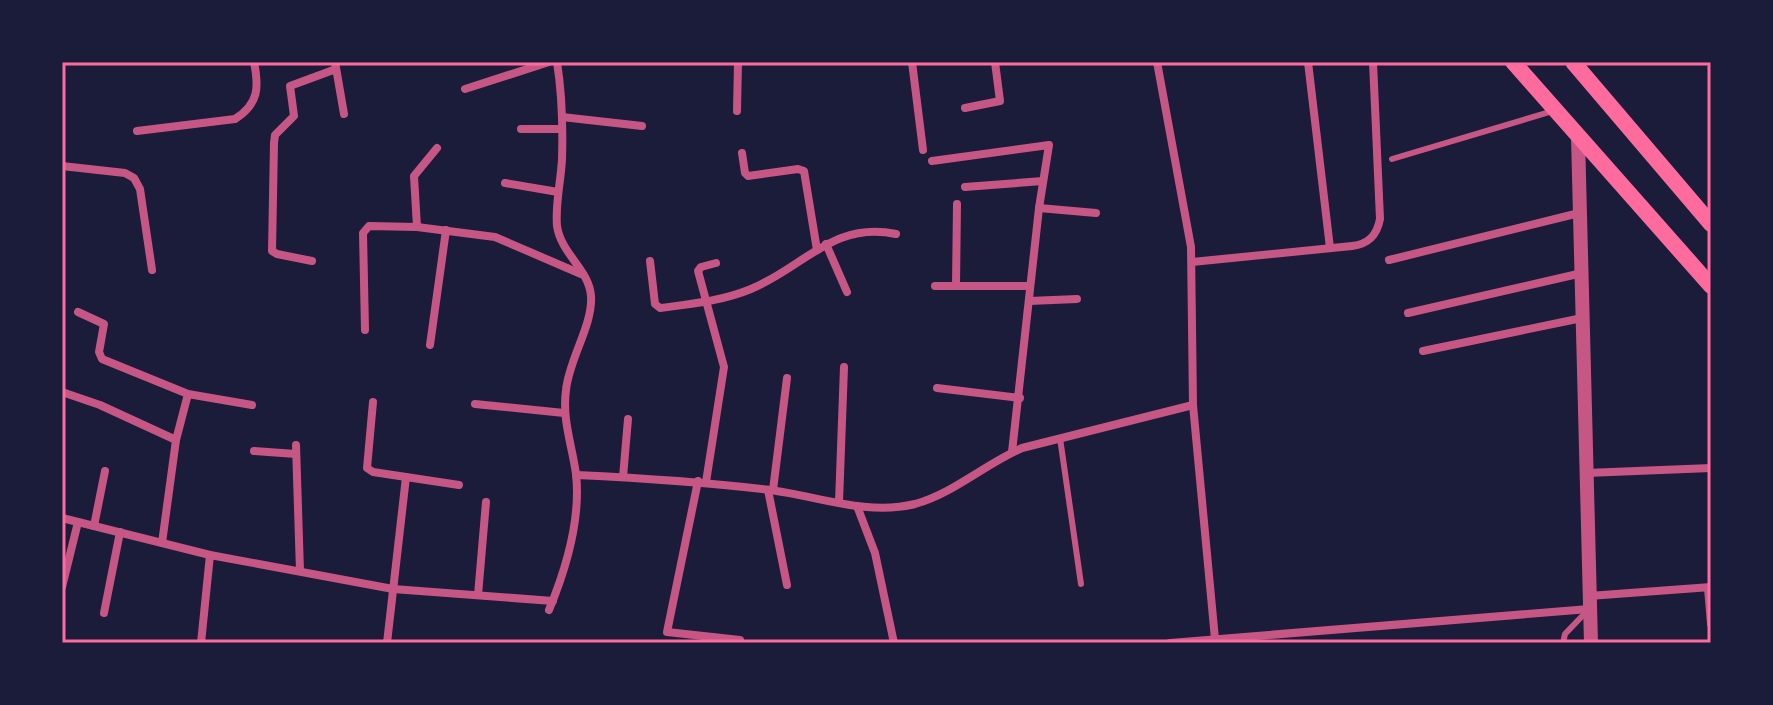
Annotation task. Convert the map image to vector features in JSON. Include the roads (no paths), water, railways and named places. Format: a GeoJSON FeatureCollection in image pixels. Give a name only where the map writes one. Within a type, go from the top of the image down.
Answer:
{"type":"FeatureCollection","features":[{"type":"Feature","properties":{"kind":"main road"},"geometry":{"type":"LineString","coordinates":[[1513,62],[1711,286]]}},
{"type":"Feature","properties":{"kind":"main road"},"geometry":{"type":"LineString","coordinates":[[1573,62],[1711,224]]}},
{"type":"Feature","properties":{"kind":"street"},"geometry":{"type":"LineString","coordinates":[[137,131],[235,119],[254,102],[258,89],[254,62]]}},
{"type":"Feature","properties":{"kind":"street"},"geometry":{"type":"LineString","coordinates":[[465,89],[549,62]]}},
{"type":"Feature","properties":{"kind":"street"},"geometry":{"type":"LineString","coordinates":[[549,610],[564,571],[571,539],[576,475],[564,413],[570,368],[590,310],[589,286],[561,242],[558,227],[562,117],[557,62]]}},
{"type":"Feature","properties":{"kind":"street"},"geometry":{"type":"LineString","coordinates":[[737,111],[738,62]]}},
{"type":"Feature","properties":{"kind":"street"},"geometry":{"type":"LineString","coordinates":[[912,62],[923,150]]}},
{"type":"Feature","properties":{"kind":"street"},"geometry":{"type":"LineString","coordinates":[[965,108],[1000,101],[995,62]]}},
{"type":"Feature","properties":{"kind":"street"},"geometry":{"type":"LineString","coordinates":[[1157,62],[1192,262],[1193,405],[1215,639]]}},
{"type":"Feature","properties":{"kind":"street"},"geometry":{"type":"LineString","coordinates":[[1308,62],[1330,248]]}},
{"type":"Feature","properties":{"kind":"street"},"geometry":{"type":"LineString","coordinates":[[1192,262],[1363,244],[1372,238],[1378,230],[1380,219],[1373,62]]}},
{"type":"Feature","properties":{"kind":"street"},"geometry":{"type":"LineString","coordinates":[[312,261],[272,251],[275,135],[294,116],[290,86],[336,66],[344,114]]}},
{"type":"Feature","properties":{"kind":"street"},"geometry":{"type":"LineString","coordinates":[[562,117],[642,126]]}},
{"type":"Feature","properties":{"kind":"street"},"geometry":{"type":"LineString","coordinates":[[521,129],[562,129]]}},
{"type":"Feature","properties":{"kind":"street"},"geometry":{"type":"LineString","coordinates":[[1578,137],[1591,643]]}},
{"type":"Feature","properties":{"kind":"street"},"geometry":{"type":"LineString","coordinates":[[932,161],[1045,143],[1049,145],[1012,452]]}},
{"type":"Feature","properties":{"kind":"street"},"geometry":{"type":"LineString","coordinates":[[417,227],[414,176],[437,148]]}},
{"type":"Feature","properties":{"kind":"street"},"geometry":{"type":"LineString","coordinates":[[742,153],[748,176],[798,169],[804,171],[817,250]]}},
{"type":"Feature","properties":{"kind":"street"},"geometry":{"type":"LineString","coordinates":[[62,166],[125,173],[134,178],[140,189],[152,270]]}},
{"type":"Feature","properties":{"kind":"street"},"geometry":{"type":"LineString","coordinates":[[965,187],[1043,181]]}},
{"type":"Feature","properties":{"kind":"street"},"geometry":{"type":"LineString","coordinates":[[505,183],[558,192]]}},
{"type":"Feature","properties":{"kind":"street"},"geometry":{"type":"LineString","coordinates":[[956,286],[957,204]]}},
{"type":"Feature","properties":{"kind":"street"},"geometry":{"type":"LineString","coordinates":[[1039,208],[1096,213]]}},
{"type":"Feature","properties":{"kind":"street"},"geometry":{"type":"LineString","coordinates":[[1389,260],[1579,213]]}},
{"type":"Feature","properties":{"kind":"street"},"geometry":{"type":"LineString","coordinates":[[365,330],[365,229],[369,226],[417,227],[495,237],[583,275]]}},
{"type":"Feature","properties":{"kind":"street"},"geometry":{"type":"LineString","coordinates":[[430,345],[446,230]]}},
{"type":"Feature","properties":{"kind":"street"},"geometry":{"type":"LineString","coordinates":[[650,261],[655,304],[659,308],[752,289],[826,244],[860,232],[896,234]]}},
{"type":"Feature","properties":{"kind":"street"},"geometry":{"type":"LineString","coordinates":[[826,244],[847,292]]}},
{"type":"Feature","properties":{"kind":"street"},"geometry":{"type":"LineString","coordinates":[[716,263],[699,269],[724,367],[702,481],[667,632],[740,640]]}},
{"type":"Feature","properties":{"kind":"street"},"geometry":{"type":"LineString","coordinates":[[1408,313],[1582,273]]}},
{"type":"Feature","properties":{"kind":"street"},"geometry":{"type":"LineString","coordinates":[[935,286],[1030,286]]}},
{"type":"Feature","properties":{"kind":"street"},"geometry":{"type":"LineString","coordinates":[[1029,301],[1077,299]]}},
{"type":"Feature","properties":{"kind":"street"},"geometry":{"type":"LineString","coordinates":[[78,312],[104,324],[99,352],[102,359],[188,394],[252,405]]}},
{"type":"Feature","properties":{"kind":"street"},"geometry":{"type":"LineString","coordinates":[[1423,351],[1582,318]]}},
{"type":"Feature","properties":{"kind":"street"},"geometry":{"type":"LineString","coordinates":[[839,502],[844,367]]}},
{"type":"Feature","properties":{"kind":"street"},"geometry":{"type":"LineString","coordinates":[[787,378],[771,490],[787,585]]}},
{"type":"Feature","properties":{"kind":"street"},"geometry":{"type":"LineString","coordinates":[[937,388],[1020,398]]}},
{"type":"Feature","properties":{"kind":"street"},"geometry":{"type":"LineString","coordinates":[[62,392],[176,440]]}},
{"type":"Feature","properties":{"kind":"street"},"geometry":{"type":"LineString","coordinates":[[162,543],[176,440],[188,394]]}},
{"type":"Feature","properties":{"kind":"street"},"geometry":{"type":"LineString","coordinates":[[373,402],[367,468],[373,472],[459,485]]}},
{"type":"Feature","properties":{"kind":"street"},"geometry":{"type":"LineString","coordinates":[[475,404],[564,413]]}},
{"type":"Feature","properties":{"kind":"street"},"geometry":{"type":"LineString","coordinates":[[576,475],[702,481],[857,506],[894,508],[930,499],[1012,452],[1193,405]]}},
{"type":"Feature","properties":{"kind":"street"},"geometry":{"type":"LineString","coordinates":[[623,477],[628,419]]}},
{"type":"Feature","properties":{"kind":"street"},"geometry":{"type":"LineString","coordinates":[[254,451],[296,450],[300,571]]}},
{"type":"Feature","properties":{"kind":"street"},"geometry":{"type":"LineString","coordinates":[[1586,473],[1711,468]]}},
{"type":"Feature","properties":{"kind":"street"},"geometry":{"type":"LineString","coordinates":[[94,526],[105,471]]}},
{"type":"Feature","properties":{"kind":"street"},"geometry":{"type":"LineString","coordinates":[[387,643],[406,477]]}},
{"type":"Feature","properties":{"kind":"street"},"geometry":{"type":"LineString","coordinates":[[478,595],[486,502]]}},
{"type":"Feature","properties":{"kind":"street"},"geometry":{"type":"LineString","coordinates":[[857,506],[875,553],[894,643]]}},
{"type":"Feature","properties":{"kind":"street"},"geometry":{"type":"LineString","coordinates":[[62,518],[210,555],[393,589],[553,601]]}},
{"type":"Feature","properties":{"kind":"street"},"geometry":{"type":"LineString","coordinates":[[62,587],[78,522]]}},
{"type":"Feature","properties":{"kind":"street"},"geometry":{"type":"LineString","coordinates":[[104,613],[120,532]]}},
{"type":"Feature","properties":{"kind":"street"},"geometry":{"type":"LineString","coordinates":[[201,643],[210,555]]}},
{"type":"Feature","properties":{"kind":"street"},"geometry":{"type":"LineString","coordinates":[[1170,643],[1709,588],[1711,624]]}},
{"type":"Feature","properties":{"kind":"street"},"geometry":{"type":"LineString","coordinates":[[1301,632],[1301,643]]}},
{"type":"Feature","properties":{"kind":"lane"},"geometry":{"type":"LineString","coordinates":[[1392,159],[1555,110]]}},
{"type":"Feature","properties":{"kind":"lane"},"geometry":{"type":"LineString","coordinates":[[1060,438],[1081,584]]}},
{"type":"Feature","properties":{"kind":"lane"},"geometry":{"type":"LineString","coordinates":[[1563,643],[1565,634],[1589,602]]}}]}
